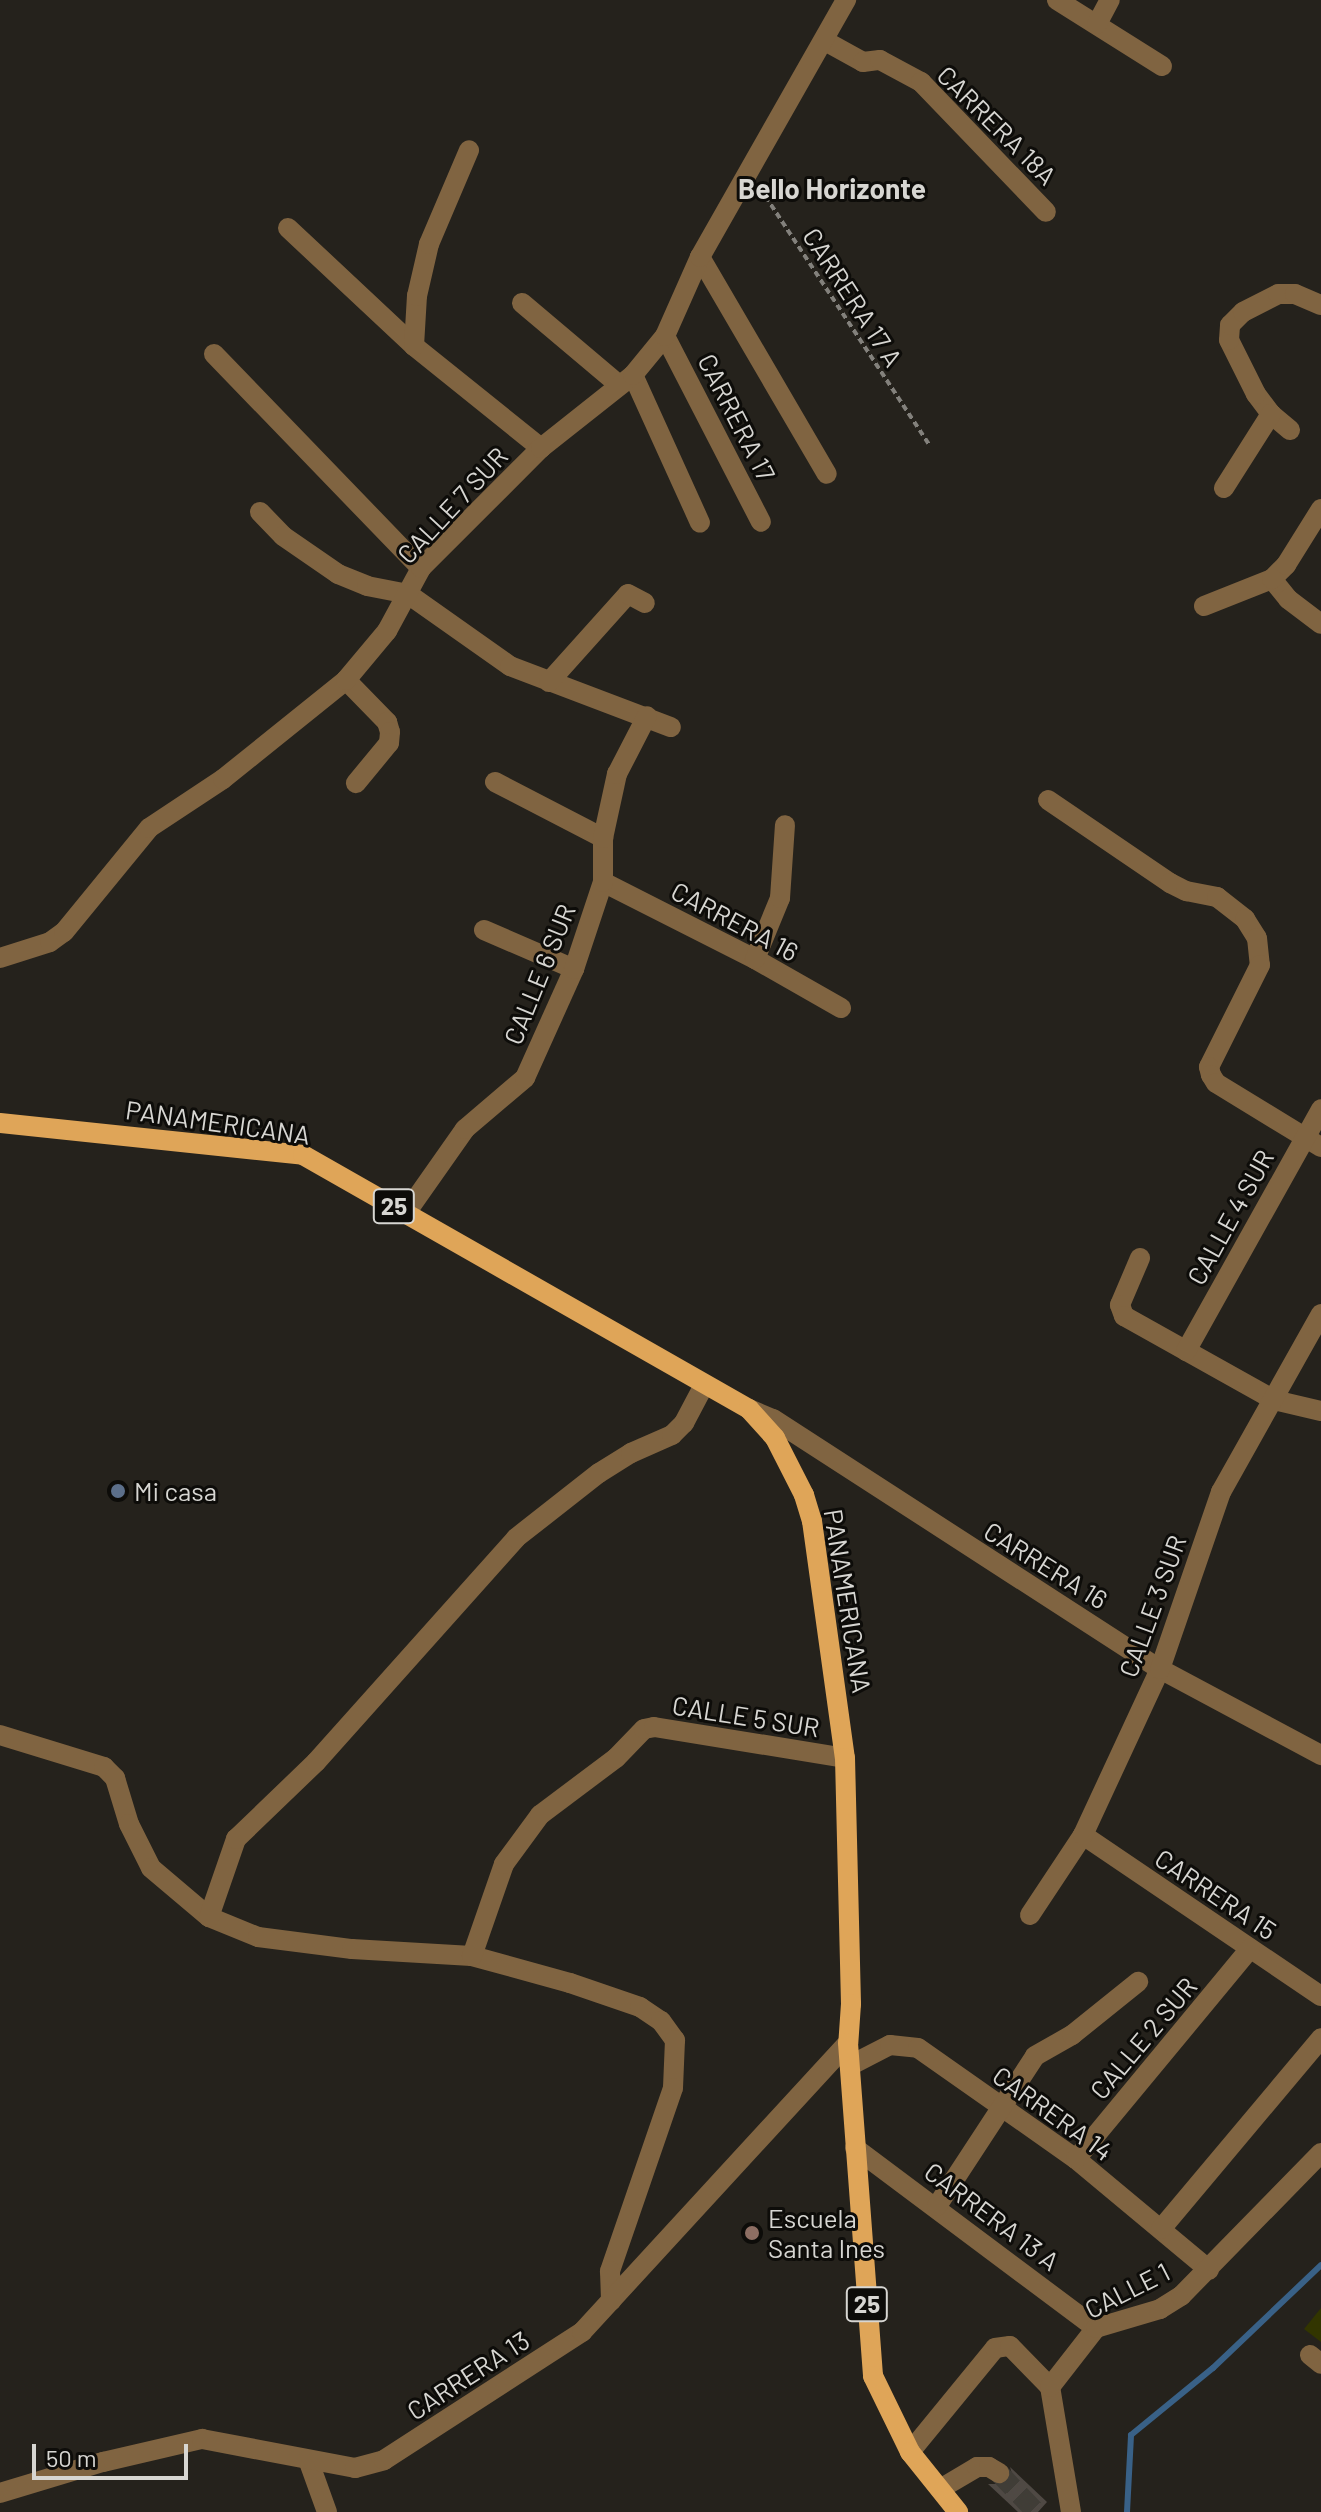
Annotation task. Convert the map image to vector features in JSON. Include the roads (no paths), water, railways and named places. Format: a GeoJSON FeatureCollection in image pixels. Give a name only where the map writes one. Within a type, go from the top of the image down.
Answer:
{"type":"FeatureCollection","features":[{"type":"Feature","properties":{"kind":"main road","name":"PANAMERICANA"},"geometry":{"type":"LineString","coordinates":[[0,1123],[303,1155],[749,1409],[775,1438],[791,1466],[812,1521],[845,1758],[851,2004],[848,2043],[873,2376],[910,2452],[958,2512]]}},
{"type":"Feature","properties":{"kind":"street","name":"CALLE 7 SUR"},"geometry":{"type":"LineString","coordinates":[[0,958],[50,942],[64,932],[149,828],[223,779],[346,680],[387,631],[421,568],[541,448],[626,380],[665,336],[700,257],[846,0]]}},
{"type":"Feature","properties":{"kind":"street"},"geometry":{"type":"LineString","coordinates":[[1057,0],[1162,66]]}},
{"type":"Feature","properties":{"kind":"street"},"geometry":{"type":"LineString","coordinates":[[1097,24],[1110,0]]}},
{"type":"Feature","properties":{"kind":"street","name":"CARRERA 18A"},"geometry":{"type":"LineString","coordinates":[[825,41],[863,62],[880,60],[921,82],[1046,212]]}},
{"type":"Feature","properties":{"kind":"street"},"geometry":{"type":"LineString","coordinates":[[414,346],[417,296],[429,244],[469,150]]}},
{"type":"Feature","properties":{"kind":"street"},"geometry":{"type":"LineString","coordinates":[[288,228],[414,346],[541,448]]}},
{"type":"Feature","properties":{"kind":"street"},"geometry":{"type":"LineString","coordinates":[[700,257],[827,474]]}},
{"type":"Feature","properties":{"kind":"street"},"geometry":{"type":"LineString","coordinates":[[1290,430],[1271,414],[1229,340],[1230,325],[1243,312],[1278,294],[1295,294],[1321,305]]}},
{"type":"Feature","properties":{"kind":"street"},"geometry":{"type":"LineString","coordinates":[[522,303],[626,380],[700,523]]}},
{"type":"Feature","properties":{"kind":"street","name":"CARRERA 17"},"geometry":{"type":"LineString","coordinates":[[665,336],[761,522]]}},
{"type":"Feature","properties":{"kind":"street"},"geometry":{"type":"LineString","coordinates":[[214,354],[421,568]]}},
{"type":"Feature","properties":{"kind":"street"},"geometry":{"type":"LineString","coordinates":[[1224,488],[1271,414]]}},
{"type":"Feature","properties":{"kind":"street"},"geometry":{"type":"LineString","coordinates":[[1204,606],[1272,579],[1286,565],[1321,509]]}},
{"type":"Feature","properties":{"kind":"street"},"geometry":{"type":"LineString","coordinates":[[260,512],[283,536],[338,574],[367,586],[408,594],[510,666],[671,727]]}},
{"type":"Feature","properties":{"kind":"street"},"geometry":{"type":"LineString","coordinates":[[1272,579],[1288,599],[1321,624]]}},
{"type":"Feature","properties":{"kind":"street"},"geometry":{"type":"LineString","coordinates":[[549,682],[636,598]]}},
{"type":"Feature","properties":{"kind":"street"},"geometry":{"type":"LineString","coordinates":[[346,680],[387,722],[390,732],[389,743],[356,783]]}},
{"type":"Feature","properties":{"kind":"street","name":"CALLE 6 SUR"},"geometry":{"type":"LineString","coordinates":[[406,1213],[465,1129],[525,1078],[574,969],[603,882],[603,838],[617,774],[647,716]]}},
{"type":"Feature","properties":{"kind":"street"},"geometry":{"type":"LineString","coordinates":[[495,782],[603,838]]}},
{"type":"Feature","properties":{"kind":"street"},"geometry":{"type":"LineString","coordinates":[[1048,800],[1170,883],[1186,891],[1217,897],[1245,919],[1257,938],[1260,965],[1209,1067],[1216,1083],[1313,1140]]}},
{"type":"Feature","properties":{"kind":"street"},"geometry":{"type":"LineString","coordinates":[[755,959],[780,898],[785,825]]}},
{"type":"Feature","properties":{"kind":"street","name":"CARRERA 16"},"geometry":{"type":"LineString","coordinates":[[603,882],[755,959],[841,1008]]}},
{"type":"Feature","properties":{"kind":"street"},"geometry":{"type":"LineString","coordinates":[[484,930],[574,969]]}},
{"type":"Feature","properties":{"kind":"street","name":"CALLE 4 SUR"},"geometry":{"type":"LineString","coordinates":[[1186,1351],[1313,1140],[1321,1109]]}},
{"type":"Feature","properties":{"kind":"street"},"geometry":{"type":"LineString","coordinates":[[1140,1258],[1120,1305],[1124,1316],[1274,1400],[1321,1411]]}},
{"type":"Feature","properties":{"kind":"street","name":"CALLE 3 SUR"},"geometry":{"type":"LineString","coordinates":[[1030,1915],[1083,1835],[1160,1669],[1221,1492],[1321,1314]]}},
{"type":"Feature","properties":{"kind":"street"},"geometry":{"type":"LineString","coordinates":[[209,1917],[236,1839],[316,1762],[484,1572],[516,1538],[599,1473],[631,1453],[672,1435],[684,1423],[704,1385]]}},
{"type":"Feature","properties":{"kind":"street","name":"CARRERA 16"},"geometry":{"type":"LineString","coordinates":[[749,1409],[773,1419],[802,1441],[1160,1669],[1321,1755]]}},
{"type":"Feature","properties":{"kind":"street","name":"CALLE 5 SUR"},"geometry":{"type":"LineString","coordinates":[[472,1956],[504,1864],[540,1815],[616,1758],[644,1729],[654,1727],[845,1758]]}},
{"type":"Feature","properties":{"kind":"street"},"geometry":{"type":"LineString","coordinates":[[0,1735],[104,1767],[115,1778],[129,1824],[151,1868],[209,1917],[258,1937],[352,1949],[472,1956],[570,1983],[640,2007],[661,2021],[675,2040],[673,2088],[610,2271],[611,2301]]}},
{"type":"Feature","properties":{"kind":"street","name":"CARRERA 15"},"geometry":{"type":"LineString","coordinates":[[1083,1835],[1321,1996]]}},
{"type":"Feature","properties":{"kind":"street","name":"CALLE 2 SUR"},"geometry":{"type":"LineString","coordinates":[[1076,2159],[1250,1949]]}},
{"type":"Feature","properties":{"kind":"street"},"geometry":{"type":"LineString","coordinates":[[937,2206],[1035,2056],[1072,2035],[1138,1982]]}},
{"type":"Feature","properties":{"kind":"street"},"geometry":{"type":"LineString","coordinates":[[1161,2229],[1321,2038]]}},
{"type":"Feature","properties":{"kind":"street","name":"CARRERA 13"},"geometry":{"type":"LineString","coordinates":[[0,2493],[103,2462],[202,2439],[309,2462],[355,2468],[384,2460],[582,2332],[848,2043]]}},
{"type":"Feature","properties":{"kind":"street","name":"CARRERA 14"},"geometry":{"type":"LineString","coordinates":[[851,2065],[890,2045],[918,2048],[1076,2159],[1209,2270]]}},
{"type":"Feature","properties":{"kind":"street","name":"CARRERA 13 A"},"geometry":{"type":"LineString","coordinates":[[855,2148],[937,2206],[1096,2328]]}},
{"type":"Feature","properties":{"kind":"street","name":"CALLE 1"},"geometry":{"type":"LineString","coordinates":[[1050,2387],[1096,2328],[1160,2309],[1181,2296],[1321,2153]]}},
{"type":"Feature","properties":{"kind":"street"},"geometry":{"type":"LineString","coordinates":[[910,2452],[995,2348],[1010,2346],[1050,2387],[1071,2512]]}},
{"type":"Feature","properties":{"kind":"street"},"geometry":{"type":"LineString","coordinates":[[309,2462],[327,2512]]}},
{"type":"Feature","properties":{"kind":"street"},"geometry":{"type":"LineString","coordinates":[[940,2489],[977,2467],[989,2467],[999,2473]]}},
{"type":"Feature","properties":{"kind":"waterway"},"geometry":{"type":"LineString","coordinates":[[1127,2512],[1131,2435],[1213,2368],[1321,2265]]}},
{"type":"Feature","properties":{"kind":"tunnel"},"geometry":{"type":"LineString","coordinates":[[999,2473],[1036,2512]]}},
{"type":"Feature","properties":{"kind":"place","name":"Mi casa"},"geometry":{"type":"Point","coordinates":[118,1491]}},
{"type":"Feature","properties":{"kind":"place","name":"Escuela Santa Ines"},"geometry":{"type":"Point","coordinates":[752,2233]}},
{"type":"Feature","properties":{"kind":"district","name":"Bello Horizonte"},"geometry":{"type":"Point","coordinates":[832,188]}}]}
